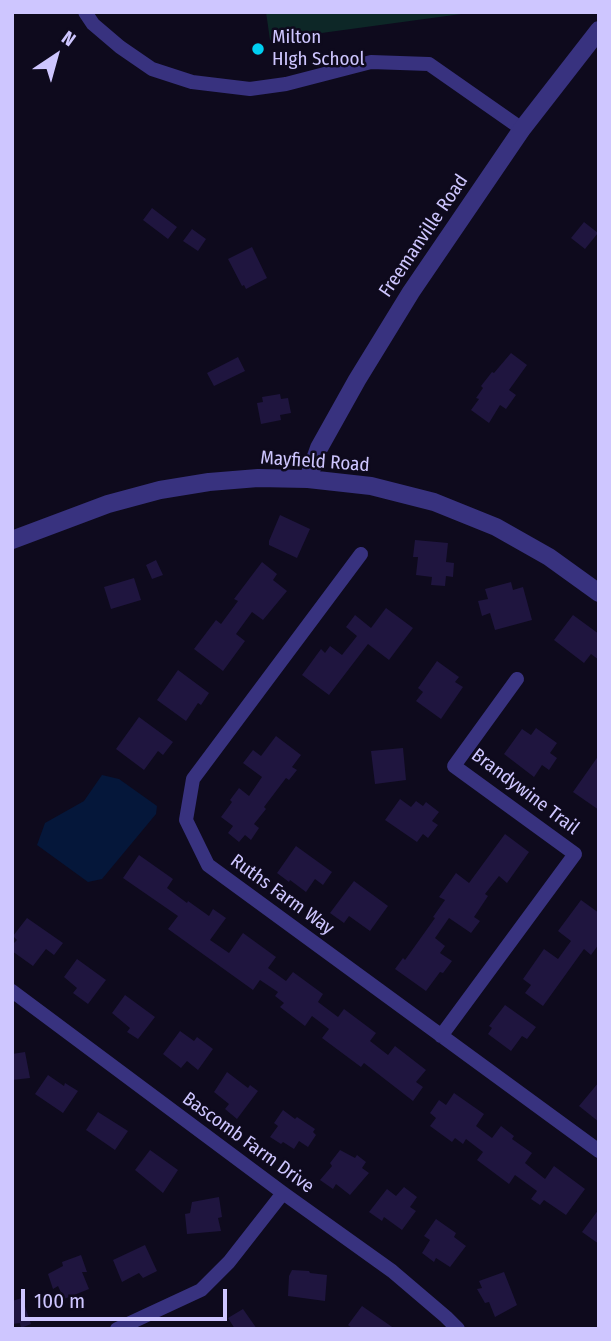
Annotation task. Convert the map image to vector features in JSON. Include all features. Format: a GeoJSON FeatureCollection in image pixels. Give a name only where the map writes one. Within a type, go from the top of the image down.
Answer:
{"type":"FeatureCollection","features":[{"type":"Feature","properties":{"kind":"street"},"geometry":{"type":"LineString","coordinates":[[85,12],[93,24],[120,47],[152,69],[192,82],[250,89],[286,84],[371,62],[429,64],[522,129]]}},
{"type":"Feature","properties":{"kind":"street","name":"Freemanville Road"},"geometry":{"type":"LineString","coordinates":[[308,479],[319,449],[416,283],[522,129],[599,30]]}},
{"type":"Feature","properties":{"kind":"street","name":"Mayfield Road"},"geometry":{"type":"LineString","coordinates":[[12,541],[108,504],[160,490],[258,478],[308,479],[371,486],[434,502],[496,527],[549,557],[599,593]]}},
{"type":"Feature","properties":{"kind":"street","name":"Ruths Farm Way"},"geometry":{"type":"LineString","coordinates":[[361,554],[193,779],[186,820],[208,865],[599,1151]]}},
{"type":"Feature","properties":{"kind":"street","name":"Brandywine Trail"},"geometry":{"type":"LineString","coordinates":[[441,1035],[575,854],[454,766],[517,679]]}},
{"type":"Feature","properties":{"kind":"street","name":"Bascomb Farm Drive"},"geometry":{"type":"LineString","coordinates":[[12,991],[283,1194],[392,1271],[458,1329]]}},
{"type":"Feature","properties":{"kind":"street"},"geometry":{"type":"LineString","coordinates":[[117,1329],[201,1290],[229,1262],[283,1194]]}},
{"type":"Feature","properties":{"kind":"green space"},"geometry":{"type":"Polygon","coordinates":[[[266,12],[476,12],[270,40],[266,12]]]}},
{"type":"Feature","properties":{"kind":"water"},"geometry":{"type":"Polygon","coordinates":[[[102,775],[119,779],[157,806],[156,814],[102,879],[88,882],[37,845],[45,823],[84,801],[102,775]]]}},
{"type":"Feature","properties":{"kind":"building"},"geometry":{"type":"Polygon","coordinates":[[[152,208],[177,227],[168,239],[143,220],[152,208]]]}},
{"type":"Feature","properties":{"kind":"building"},"geometry":{"type":"Polygon","coordinates":[[[584,222],[598,233],[585,249],[571,238],[584,222]]]}},
{"type":"Feature","properties":{"kind":"building"},"geometry":{"type":"Polygon","coordinates":[[[192,229],[206,239],[198,251],[183,241],[192,229]]]}},
{"type":"Feature","properties":{"kind":"building"},"geometry":{"type":"Polygon","coordinates":[[[252,247],[267,278],[246,289],[228,259],[252,247]]]}},
{"type":"Feature","properties":{"kind":"building"},"geometry":{"type":"Polygon","coordinates":[[[511,353],[527,365],[509,390],[516,395],[506,409],[500,405],[489,423],[471,410],[479,399],[476,398],[483,388],[481,386],[511,353]]]}},
{"type":"Feature","properties":{"kind":"building"},"geometry":{"type":"Polygon","coordinates":[[[238,357],[245,371],[214,386],[207,373],[238,357]]]}},
{"type":"Feature","properties":{"kind":"building"},"geometry":{"type":"Polygon","coordinates":[[[280,394],[281,399],[288,398],[291,413],[280,415],[281,420],[261,424],[257,403],[263,402],[262,397],[280,394]]]}},
{"type":"Feature","properties":{"kind":"building"},"geometry":{"type":"Polygon","coordinates":[[[280,515],[310,529],[297,558],[269,545],[280,515]]]}},
{"type":"Feature","properties":{"kind":"building"},"geometry":{"type":"Polygon","coordinates":[[[415,540],[448,543],[446,562],[454,563],[453,577],[446,576],[445,586],[431,585],[432,577],[416,575],[418,557],[413,557],[415,540]]]}},
{"type":"Feature","properties":{"kind":"building"},"geometry":{"type":"Polygon","coordinates":[[[156,560],[163,575],[152,579],[146,565],[156,560]]]}},
{"type":"Feature","properties":{"kind":"building"},"geometry":{"type":"Polygon","coordinates":[[[262,562],[277,574],[273,580],[287,591],[263,620],[252,612],[236,634],[245,641],[223,671],[194,649],[216,620],[221,624],[238,601],[234,599],[262,562]]]}},
{"type":"Feature","properties":{"kind":"building"},"geometry":{"type":"Polygon","coordinates":[[[134,578],[141,600],[111,609],[104,587],[134,578]]]}},
{"type":"Feature","properties":{"kind":"building"},"geometry":{"type":"Polygon","coordinates":[[[511,582],[513,590],[523,587],[532,620],[495,630],[490,613],[482,616],[478,601],[488,599],[485,589],[511,582]]]}},
{"type":"Feature","properties":{"kind":"building"},"geometry":{"type":"Polygon","coordinates":[[[386,608],[413,628],[389,660],[368,644],[329,695],[302,675],[321,649],[325,653],[330,646],[342,655],[357,636],[346,627],[355,615],[371,628],[386,608]]]}},
{"type":"Feature","properties":{"kind":"building"},"geometry":{"type":"Polygon","coordinates":[[[573,615],[599,634],[599,660],[591,654],[584,663],[554,640],[573,615]]]}},
{"type":"Feature","properties":{"kind":"building"},"geometry":{"type":"Polygon","coordinates":[[[437,661],[459,677],[455,682],[463,687],[441,719],[416,701],[423,692],[418,688],[437,661]]]}},
{"type":"Feature","properties":{"kind":"building"},"geometry":{"type":"Polygon","coordinates":[[[178,670],[209,693],[201,705],[198,703],[186,721],[157,700],[178,670]]]}},
{"type":"Feature","properties":{"kind":"building"},"geometry":{"type":"Polygon","coordinates":[[[139,717],[173,742],[163,755],[158,751],[144,770],[116,749],[139,717]]]}},
{"type":"Feature","properties":{"kind":"building"},"geometry":{"type":"Polygon","coordinates":[[[536,728],[557,743],[550,753],[557,758],[549,770],[542,765],[534,777],[504,754],[522,729],[531,735],[536,728]]]}},
{"type":"Feature","properties":{"kind":"building"},"geometry":{"type":"Polygon","coordinates":[[[276,736],[301,755],[292,767],[297,770],[289,780],[286,778],[264,807],[266,809],[254,824],[259,828],[251,840],[245,835],[239,842],[228,833],[233,826],[221,817],[239,788],[249,796],[262,777],[243,763],[253,750],[261,756],[276,736]]]}},
{"type":"Feature","properties":{"kind":"building"},"geometry":{"type":"Polygon","coordinates":[[[403,748],[406,780],[375,784],[371,751],[403,748]]]}},
{"type":"Feature","properties":{"kind":"building"},"geometry":{"type":"Polygon","coordinates":[[[599,755],[599,810],[573,792],[599,755]]]}},
{"type":"Feature","properties":{"kind":"building"},"geometry":{"type":"Polygon","coordinates":[[[400,799],[411,807],[416,801],[423,806],[426,802],[439,812],[432,821],[438,825],[428,838],[423,834],[417,842],[385,820],[400,799]]]}},
{"type":"Feature","properties":{"kind":"building"},"geometry":{"type":"Polygon","coordinates":[[[505,834],[529,852],[507,883],[499,876],[485,894],[488,896],[474,917],[480,921],[471,933],[449,918],[435,938],[445,946],[440,953],[452,961],[426,991],[395,969],[403,958],[405,960],[435,918],[433,917],[445,900],[439,897],[456,873],[469,883],[505,834]]]}},
{"type":"Feature","properties":{"kind":"building"},"geometry":{"type":"Polygon","coordinates":[[[296,846],[332,872],[323,885],[315,879],[306,892],[277,873],[296,846]]]}},
{"type":"Feature","properties":{"kind":"building"},"geometry":{"type":"Polygon","coordinates":[[[139,855],[173,879],[167,888],[187,903],[188,901],[209,916],[213,909],[226,918],[210,940],[229,953],[243,933],[276,957],[268,968],[286,981],[293,972],[323,994],[318,1002],[338,1017],[344,1009],[376,1033],[370,1041],[388,1055],[395,1046],[426,1070],[416,1082],[423,1087],[413,1101],[364,1063],[361,1067],[322,1038],[329,1029],[312,1016],[305,1026],[280,1007],[284,1003],[275,996],[278,992],[260,980],[253,990],[168,929],[178,916],[123,878],[139,855]]]}},
{"type":"Feature","properties":{"kind":"building"},"geometry":{"type":"Polygon","coordinates":[[[354,881],[388,906],[370,931],[349,916],[344,923],[330,913],[354,881]]]}},
{"type":"Feature","properties":{"kind":"building"},"geometry":{"type":"Polygon","coordinates":[[[581,900],[599,913],[599,944],[591,955],[584,949],[543,1006],[525,993],[531,985],[523,979],[544,949],[558,959],[571,941],[558,931],[581,900]]]}},
{"type":"Feature","properties":{"kind":"building"},"geometry":{"type":"Polygon","coordinates":[[[27,918],[63,943],[54,955],[46,949],[33,966],[12,951],[12,945],[17,940],[13,936],[27,918]]]}},
{"type":"Feature","properties":{"kind":"building"},"geometry":{"type":"Polygon","coordinates":[[[77,959],[106,980],[88,1004],[73,993],[77,988],[64,977],[77,959]]]}},
{"type":"Feature","properties":{"kind":"building"},"geometry":{"type":"Polygon","coordinates":[[[125,995],[155,1017],[138,1039],[127,1032],[130,1028],[112,1013],[125,995]]]}},
{"type":"Feature","properties":{"kind":"building"},"geometry":{"type":"Polygon","coordinates":[[[505,1005],[536,1027],[527,1039],[522,1036],[511,1051],[488,1034],[492,1028],[489,1026],[505,1005]]]}},
{"type":"Feature","properties":{"kind":"building"},"geometry":{"type":"Polygon","coordinates":[[[180,1031],[194,1041],[197,1037],[213,1049],[198,1070],[187,1061],[181,1068],[163,1054],[180,1031]]]}},
{"type":"Feature","properties":{"kind":"building"},"geometry":{"type":"Polygon","coordinates":[[[25,1052],[30,1078],[12,1080],[12,1054],[25,1052]]]}},
{"type":"Feature","properties":{"kind":"building"},"geometry":{"type":"Polygon","coordinates":[[[227,1072],[248,1088],[250,1085],[258,1091],[237,1119],[225,1109],[229,1104],[214,1092],[227,1072]]]}},
{"type":"Feature","properties":{"kind":"building"},"geometry":{"type":"Polygon","coordinates":[[[48,1075],[64,1086],[65,1083],[78,1091],[63,1113],[35,1094],[48,1075]]]}},
{"type":"Feature","properties":{"kind":"building"},"geometry":{"type":"Polygon","coordinates":[[[599,1082],[599,1122],[579,1106],[599,1082]]]}},
{"type":"Feature","properties":{"kind":"building"},"geometry":{"type":"Polygon","coordinates":[[[454,1093],[484,1114],[476,1126],[492,1138],[501,1126],[514,1136],[512,1139],[532,1153],[525,1163],[545,1179],[554,1166],[585,1189],[566,1215],[544,1200],[540,1205],[531,1199],[537,1191],[515,1175],[509,1184],[477,1160],[483,1152],[466,1139],[463,1144],[455,1138],[452,1142],[430,1126],[436,1118],[430,1113],[439,1100],[446,1105],[454,1093]]]}},
{"type":"Feature","properties":{"kind":"building"},"geometry":{"type":"Polygon","coordinates":[[[283,1110],[315,1129],[313,1132],[316,1135],[308,1147],[299,1141],[294,1149],[270,1137],[278,1126],[274,1123],[283,1110]]]}},
{"type":"Feature","properties":{"kind":"building"},"geometry":{"type":"Polygon","coordinates":[[[98,1112],[128,1131],[115,1150],[86,1130],[98,1112]]]}},
{"type":"Feature","properties":{"kind":"building"},"geometry":{"type":"Polygon","coordinates":[[[150,1150],[178,1170],[163,1193],[135,1170],[150,1150]]]}},
{"type":"Feature","properties":{"kind":"building"},"geometry":{"type":"Polygon","coordinates":[[[340,1150],[355,1158],[357,1155],[366,1162],[362,1168],[369,1173],[350,1195],[336,1184],[333,1189],[320,1180],[332,1166],[330,1163],[340,1150]]]}},
{"type":"Feature","properties":{"kind":"building"},"geometry":{"type":"Polygon","coordinates":[[[404,1187],[417,1197],[410,1207],[416,1211],[402,1230],[384,1217],[382,1221],[369,1212],[387,1189],[396,1196],[404,1187]]]}},
{"type":"Feature","properties":{"kind":"building"},"geometry":{"type":"Polygon","coordinates":[[[219,1197],[222,1217],[218,1218],[221,1231],[187,1234],[185,1214],[190,1213],[192,1202],[219,1197]]]}},
{"type":"Feature","properties":{"kind":"building"},"geometry":{"type":"Polygon","coordinates":[[[599,1209],[599,1244],[582,1232],[599,1209]]]}},
{"type":"Feature","properties":{"kind":"building"},"geometry":{"type":"Polygon","coordinates":[[[436,1219],[456,1233],[454,1237],[466,1246],[450,1267],[436,1258],[434,1262],[422,1253],[430,1240],[424,1236],[436,1219]]]}},
{"type":"Feature","properties":{"kind":"building"},"geometry":{"type":"Polygon","coordinates":[[[145,1245],[157,1271],[143,1278],[139,1273],[122,1282],[113,1260],[145,1245]]]}},
{"type":"Feature","properties":{"kind":"building"},"geometry":{"type":"Polygon","coordinates":[[[81,1255],[87,1272],[82,1272],[89,1289],[64,1299],[58,1286],[53,1289],[48,1274],[63,1266],[62,1262],[81,1255]]]}},
{"type":"Feature","properties":{"kind":"building"},"geometry":{"type":"Polygon","coordinates":[[[292,1270],[327,1275],[325,1301],[288,1296],[292,1270]]]}},
{"type":"Feature","properties":{"kind":"building"},"geometry":{"type":"Polygon","coordinates":[[[504,1272],[517,1305],[495,1317],[489,1302],[485,1303],[477,1289],[482,1288],[479,1281],[504,1272]]]}},
{"type":"Feature","properties":{"kind":"building"},"geometry":{"type":"Polygon","coordinates":[[[22,1298],[31,1324],[21,1328],[20,1323],[12,1324],[12,1301],[22,1298]]]}},
{"type":"Feature","properties":{"kind":"building"},"geometry":{"type":"Polygon","coordinates":[[[362,1306],[395,1329],[353,1329],[348,1325],[362,1306]]]}},
{"type":"Feature","properties":{"kind":"building"},"geometry":{"type":"Polygon","coordinates":[[[243,1309],[257,1329],[235,1329],[228,1318],[243,1309]]]}},
{"type":"Feature","properties":{"kind":"place","name":"Milton HIgh School"},"geometry":{"type":"Point","coordinates":[258,49]}}]}
